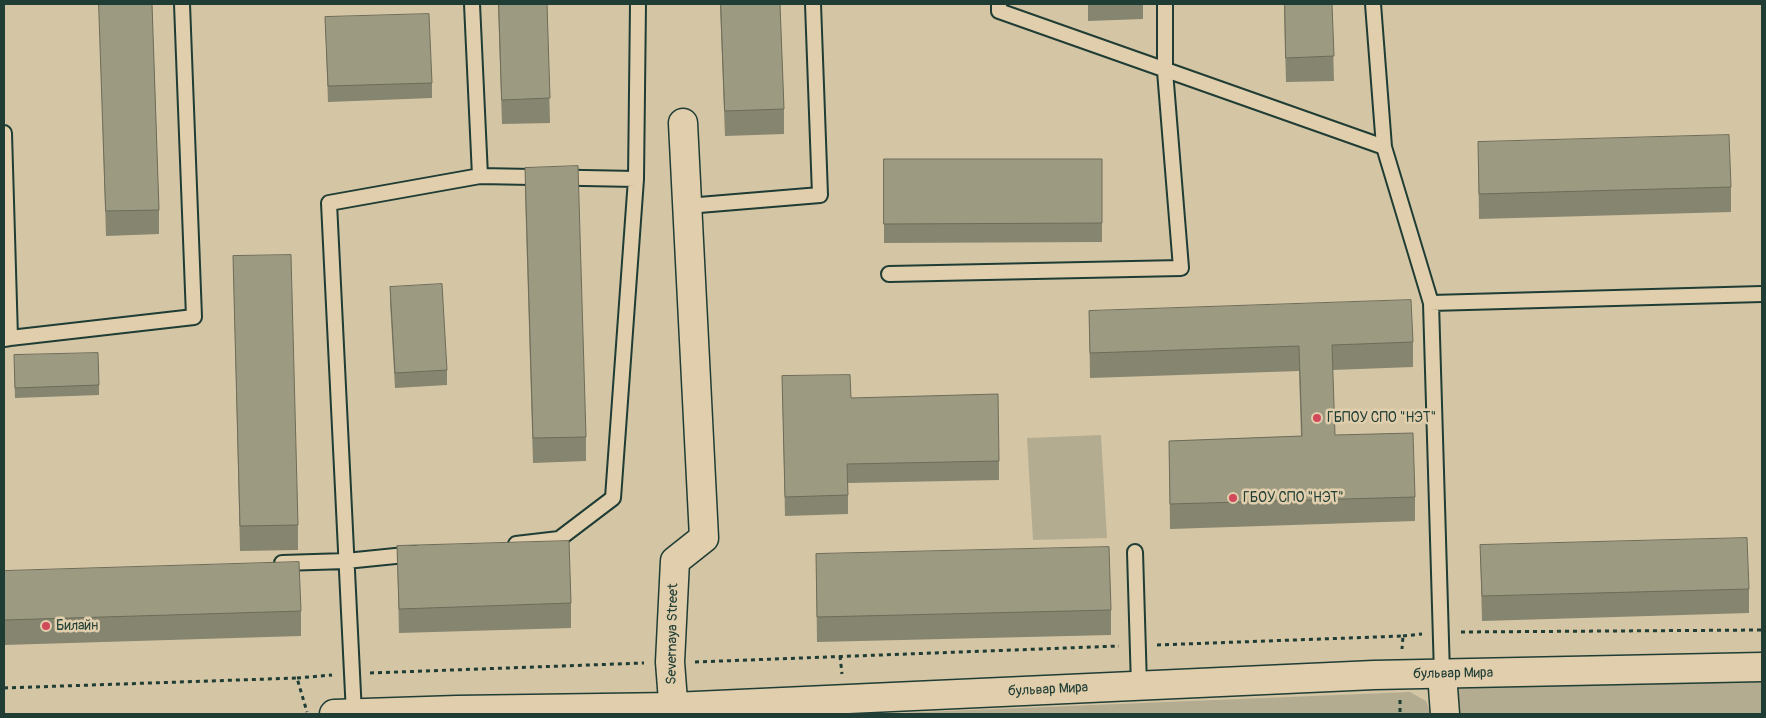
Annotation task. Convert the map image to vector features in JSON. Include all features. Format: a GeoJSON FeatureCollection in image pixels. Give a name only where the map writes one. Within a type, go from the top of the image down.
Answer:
{"type":"FeatureCollection","features":[{"type":"Feature","properties":{"kind":"street"},"geometry":{"type":"LineString","coordinates":[[683,123],[687,206]]}},
{"type":"Feature","properties":{"kind":"street","name":"Severnaya Street"},"geometry":{"type":"LineString","coordinates":[[674,711],[670,662],[675,561],[704,538],[687,206]]}},
{"type":"Feature","properties":{"kind":"street","name":"бульвар Мира"},"geometry":{"type":"LineString","coordinates":[[334,714],[674,711],[1139,686],[1400,675],[1762,666]]}},
{"type":"Feature","properties":{"kind":"street"},"geometry":{"type":"LineString","coordinates":[[1442,674],[1445,714]]}},
{"type":"Feature","properties":{"kind":"lane"},"geometry":{"type":"LineString","coordinates":[[4,134],[7,339],[194,317],[182,4]]}},
{"type":"Feature","properties":{"kind":"lane"},"geometry":{"type":"LineString","coordinates":[[472,4],[480,176]]}},
{"type":"Feature","properties":{"kind":"lane"},"geometry":{"type":"LineString","coordinates":[[501,545],[559,539],[613,498],[636,179],[638,4]]}},
{"type":"Feature","properties":{"kind":"lane"},"geometry":{"type":"LineString","coordinates":[[687,206],[820,194],[814,4]]}},
{"type":"Feature","properties":{"kind":"lane"},"geometry":{"type":"LineString","coordinates":[[999,4],[999,11],[1384,147]]}},
{"type":"Feature","properties":{"kind":"lane"},"geometry":{"type":"LineString","coordinates":[[889,274],[1181,268],[1165,71],[1164,4]]}},
{"type":"Feature","properties":{"kind":"lane"},"geometry":{"type":"LineString","coordinates":[[1373,4],[1384,147],[1431,303],[1442,674]]}},
{"type":"Feature","properties":{"kind":"lane"},"geometry":{"type":"LineString","coordinates":[[354,714],[329,203],[480,176],[636,179]]}},
{"type":"Feature","properties":{"kind":"lane"},"geometry":{"type":"LineString","coordinates":[[1431,303],[1762,294]]}},
{"type":"Feature","properties":{"kind":"lane"},"geometry":{"type":"LineString","coordinates":[[266,564],[346,561],[433,552]]}},
{"type":"Feature","properties":{"kind":"lane"},"geometry":{"type":"LineString","coordinates":[[1135,552],[1139,686]]}},
{"type":"Feature","properties":{"kind":"path"},"geometry":{"type":"LineString","coordinates":[[4,688],[297,678],[351,673],[1403,636],[1441,632],[1762,630]]}},
{"type":"Feature","properties":{"kind":"path"},"geometry":{"type":"LineString","coordinates":[[1400,714],[1403,636]]}},
{"type":"Feature","properties":{"kind":"path"},"geometry":{"type":"LineString","coordinates":[[297,678],[307,714]]}},
{"type":"Feature","properties":{"kind":"shaded area"},"geometry":{"type":"Polygon","coordinates":[[[1101,435],[1107,538],[1033,540],[1027,438],[1101,435]]]}},
{"type":"Feature","properties":{"kind":"shaded area"},"geometry":{"type":"Polygon","coordinates":[[[1762,667],[1762,714],[1445,714],[1442,674],[1762,667]]]}},
{"type":"Feature","properties":{"kind":"shaded area"},"geometry":{"type":"Polygon","coordinates":[[[1410,692],[1426,701],[1431,714],[875,714],[1410,692]]]}},
{"type":"Feature","properties":{"kind":"building"},"geometry":{"type":"Polygon","coordinates":[[[99,4],[152,4],[159,210],[106,211],[99,4]]]}},
{"type":"Feature","properties":{"kind":"building"},"geometry":{"type":"Polygon","coordinates":[[[499,4],[547,4],[550,98],[502,100],[499,4]]]}},
{"type":"Feature","properties":{"kind":"building"},"geometry":{"type":"Polygon","coordinates":[[[721,4],[780,4],[784,109],[725,111],[721,4]]]}},
{"type":"Feature","properties":{"kind":"building"},"geometry":{"type":"Polygon","coordinates":[[[1285,4],[1332,4],[1334,56],[1286,58],[1285,4]]]}},
{"type":"Feature","properties":{"kind":"building"},"geometry":{"type":"Polygon","coordinates":[[[429,14],[432,83],[328,86],[325,17],[429,14]]]}},
{"type":"Feature","properties":{"kind":"building"},"geometry":{"type":"Polygon","coordinates":[[[1729,135],[1731,187],[1479,194],[1478,142],[1729,135]]]}},
{"type":"Feature","properties":{"kind":"building"},"geometry":{"type":"Polygon","coordinates":[[[884,159],[1102,159],[1102,223],[884,224],[884,159]]]}},
{"type":"Feature","properties":{"kind":"building"},"geometry":{"type":"Polygon","coordinates":[[[578,166],[586,437],[533,438],[525,168],[578,166]]]}},
{"type":"Feature","properties":{"kind":"building"},"geometry":{"type":"Polygon","coordinates":[[[291,255],[298,525],[240,526],[233,256],[291,255]]]}},
{"type":"Feature","properties":{"kind":"building"},"geometry":{"type":"Polygon","coordinates":[[[442,284],[447,370],[395,373],[390,287],[442,284]]]}},
{"type":"Feature","properties":{"kind":"building"},"geometry":{"type":"Polygon","coordinates":[[[1411,300],[1413,342],[1332,345],[1335,435],[1413,433],[1415,497],[1170,504],[1169,441],[1302,436],[1299,346],[1090,353],[1089,311],[1411,300]]]}},
{"type":"Feature","properties":{"kind":"building"},"geometry":{"type":"Polygon","coordinates":[[[98,353],[99,385],[15,388],[14,355],[98,353]]]}},
{"type":"Feature","properties":{"kind":"building"},"geometry":{"type":"Polygon","coordinates":[[[850,375],[851,398],[998,394],[999,461],[847,464],[848,495],[785,497],[782,376],[850,375]]]}},
{"type":"Feature","properties":{"kind":"building"},"geometry":{"type":"Polygon","coordinates":[[[1747,538],[1749,589],[1482,596],[1480,545],[1747,538]]]}},
{"type":"Feature","properties":{"kind":"building"},"geometry":{"type":"Polygon","coordinates":[[[569,541],[571,603],[399,609],[397,546],[569,541]]]}},
{"type":"Feature","properties":{"kind":"building"},"geometry":{"type":"Polygon","coordinates":[[[1109,547],[1111,610],[817,617],[816,554],[1109,547]]]}},
{"type":"Feature","properties":{"kind":"building"},"geometry":{"type":"Polygon","coordinates":[[[299,562],[301,611],[4,620],[4,571],[299,562]]]}},
{"type":"Feature","properties":{"kind":"place","name":"ГБПОУ СПО \"НЭТ\""},"geometry":{"type":"Point","coordinates":[1317,418]}},
{"type":"Feature","properties":{"kind":"place","name":"ГБОУ СПО \"НЭТ\""},"geometry":{"type":"Point","coordinates":[1233,498]}},
{"type":"Feature","properties":{"kind":"place","name":"Билайн"},"geometry":{"type":"Point","coordinates":[46,626]}}]}
